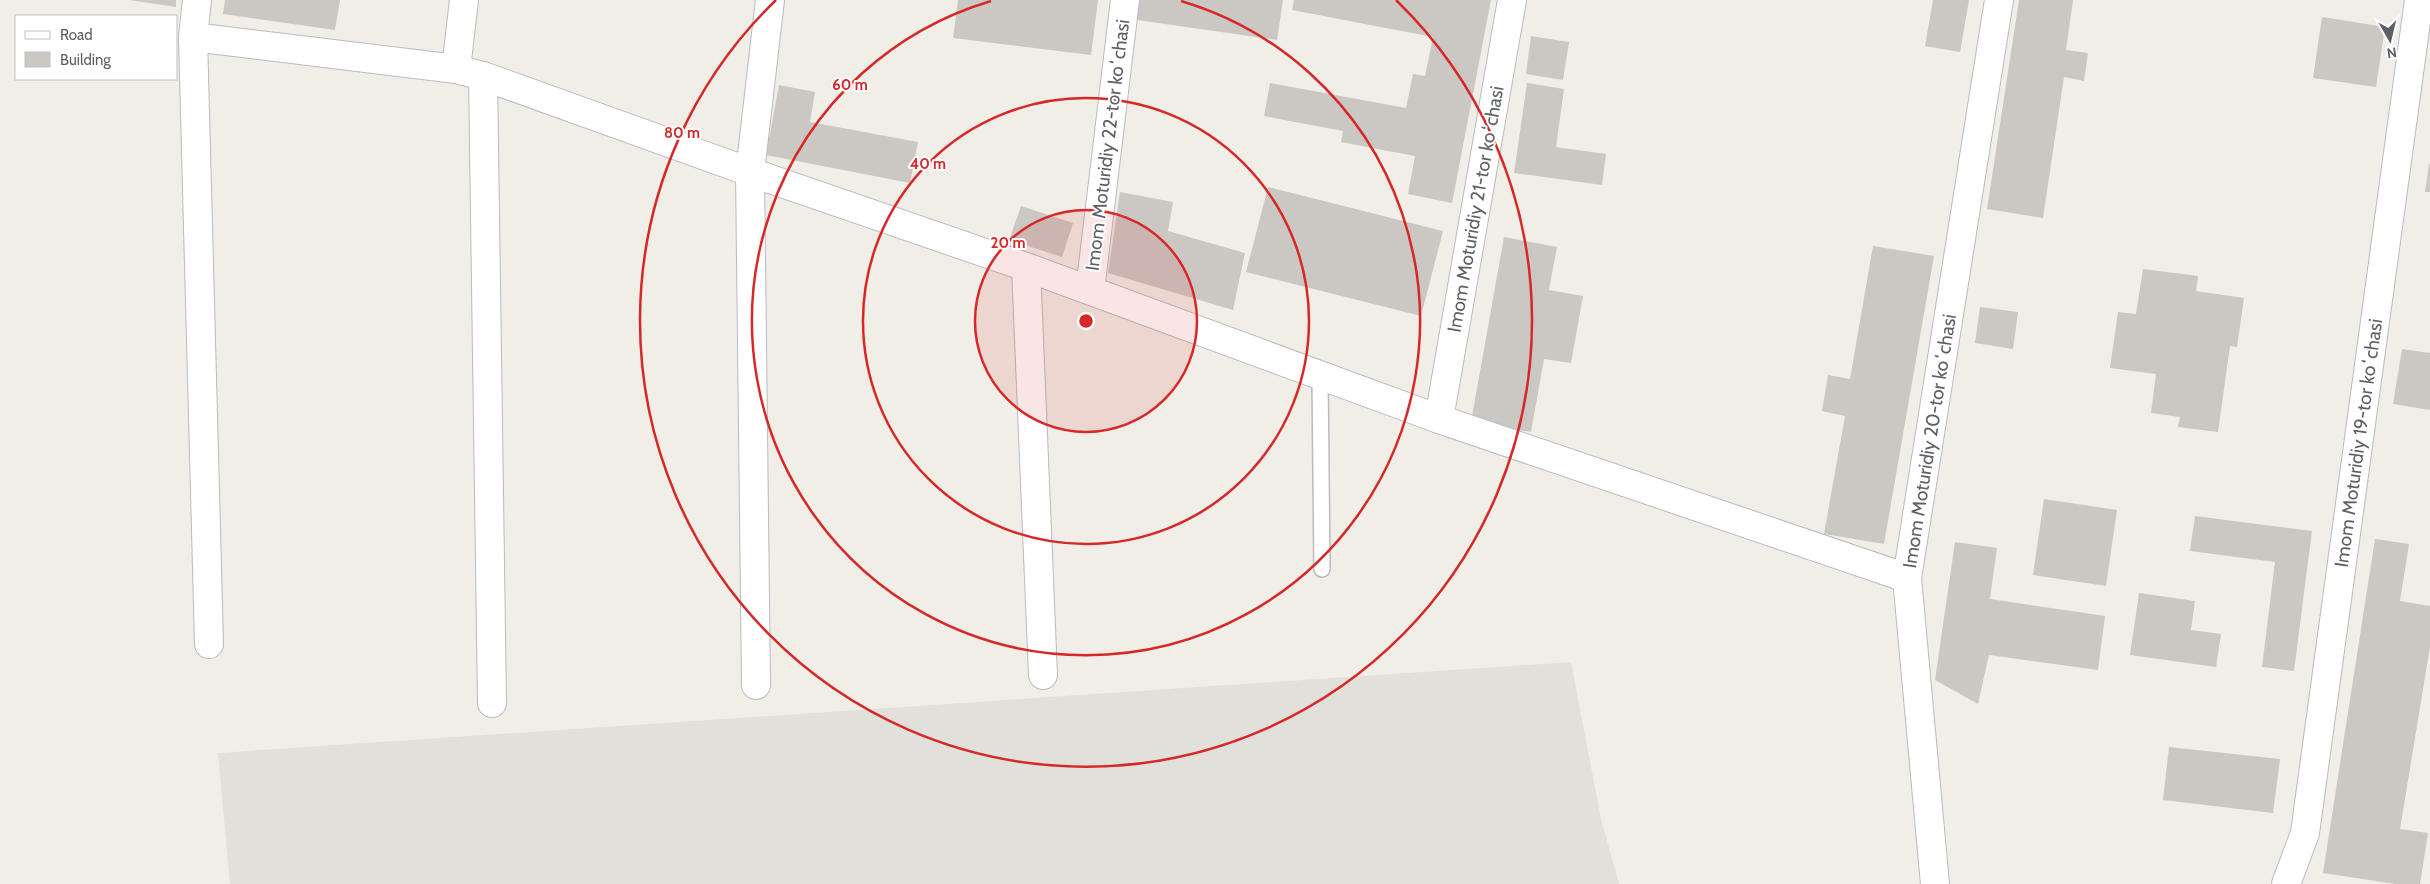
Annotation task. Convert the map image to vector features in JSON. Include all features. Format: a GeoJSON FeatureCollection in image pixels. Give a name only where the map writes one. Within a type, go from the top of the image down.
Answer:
{"type":"FeatureCollection","features":[{"type":"Feature","properties":{"kind":"street"},"geometry":{"type":"LineString","coordinates":[[196,0],[193,36],[209,644]]}},
{"type":"Feature","properties":{"kind":"street"},"geometry":{"type":"LineString","coordinates":[[456,69],[464,0]]}},
{"type":"Feature","properties":{"kind":"street"},"geometry":{"type":"LineString","coordinates":[[756,686],[750,172],[770,0]]}},
{"type":"Feature","properties":{"kind":"street","name":"Imom Moturidiy 22-tor koʻchasi"},"geometry":{"type":"LineString","coordinates":[[1090,290],[1124,0]]}},
{"type":"Feature","properties":{"kind":"street","name":"Imom Moturidiy 21-tor koʻchasi"},"geometry":{"type":"LineString","coordinates":[[1439,419],[1512,0]]}},
{"type":"Feature","properties":{"kind":"street","name":"Imom Moturidiy 20-tor koʻchasi"},"geometry":{"type":"LineString","coordinates":[[1935,884],[1907,578],[1999,0]]}},
{"type":"Feature","properties":{"kind":"street","name":"Imom Moturidiy 19-tor koʻchasi"},"geometry":{"type":"LineString","coordinates":[[2286,884],[2304,833],[2419,0]]}},
{"type":"Feature","properties":{"kind":"street"},"geometry":{"type":"LineString","coordinates":[[193,36],[456,69],[483,76],[750,172],[1026,267],[1439,419],[1907,578]]}},
{"type":"Feature","properties":{"kind":"street"},"geometry":{"type":"LineString","coordinates":[[483,76],[492,703]]}},
{"type":"Feature","properties":{"kind":"street"},"geometry":{"type":"LineString","coordinates":[[1026,267],[1043,675]]}},
{"type":"Feature","properties":{"kind":"lane"},"geometry":{"type":"LineString","coordinates":[[1320,376],[1322,569]]}},
{"type":"Feature","properties":{"kind":"shaded area"},"geometry":{"type":"Polygon","coordinates":[[[1571,662],[1601,819],[1619,884],[230,884],[218,753],[1571,662]]]}},
{"type":"Feature","properties":{"kind":"building"},"geometry":{"type":"Polygon","coordinates":[[[129,0],[176,0],[176,7],[129,0]]]}},
{"type":"Feature","properties":{"kind":"building"},"geometry":{"type":"Polygon","coordinates":[[[225,0],[340,0],[335,30],[223,14],[225,0]]]}},
{"type":"Feature","properties":{"kind":"building"},"geometry":{"type":"Polygon","coordinates":[[[958,0],[1098,0],[1091,55],[953,38],[958,0]]]}},
{"type":"Feature","properties":{"kind":"building"},"geometry":{"type":"Polygon","coordinates":[[[1140,0],[1283,0],[1277,40],[1137,20],[1140,0]]]}},
{"type":"Feature","properties":{"kind":"building"},"geometry":{"type":"Polygon","coordinates":[[[1294,0],[1491,0],[1452,203],[1408,194],[1415,156],[1341,142],[1343,131],[1264,116],[1270,83],[1406,108],[1413,74],[1425,76],[1433,37],[1292,10],[1294,0]]]}},
{"type":"Feature","properties":{"kind":"building"},"geometry":{"type":"Polygon","coordinates":[[[1933,0],[1969,0],[1960,52],[1925,46],[1933,0]]]}},
{"type":"Feature","properties":{"kind":"building"},"geometry":{"type":"Polygon","coordinates":[[[2019,0],[2073,0],[2066,50],[2088,53],[2084,81],[2064,77],[2043,218],[1987,209],[2019,0]]]}},
{"type":"Feature","properties":{"kind":"building"},"geometry":{"type":"Polygon","coordinates":[[[2322,17],[2385,27],[2376,87],[2313,78],[2322,17]]]}},
{"type":"Feature","properties":{"kind":"building"},"geometry":{"type":"Polygon","coordinates":[[[1531,36],[1569,42],[1563,80],[1526,74],[1531,36]]]}},
{"type":"Feature","properties":{"kind":"building"},"geometry":{"type":"Polygon","coordinates":[[[1527,83],[1564,89],[1556,147],[1606,154],[1602,185],[1514,173],[1527,83]]]}},
{"type":"Feature","properties":{"kind":"building"},"geometry":{"type":"Polygon","coordinates":[[[779,85],[815,92],[810,122],[918,142],[910,183],[766,155],[779,85]]]}},
{"type":"Feature","properties":{"kind":"building"},"geometry":{"type":"Polygon","coordinates":[[[2429,164],[2430,192],[2425,192],[2429,164]]]}},
{"type":"Feature","properties":{"kind":"building"},"geometry":{"type":"Polygon","coordinates":[[[1268,187],[1443,231],[1421,316],[1246,272],[1268,187]]]}},
{"type":"Feature","properties":{"kind":"building"},"geometry":{"type":"Polygon","coordinates":[[[1120,192],[1173,202],[1168,231],[1245,253],[1233,310],[1108,273],[1120,192]]]}},
{"type":"Feature","properties":{"kind":"building"},"geometry":{"type":"Polygon","coordinates":[[[1021,206],[1073,223],[1062,257],[1009,240],[1021,206]]]}},
{"type":"Feature","properties":{"kind":"building"},"geometry":{"type":"Polygon","coordinates":[[[1504,237],[1557,247],[1549,290],[1583,296],[1571,363],[1544,359],[1531,432],[1471,422],[1504,237]]]}},
{"type":"Feature","properties":{"kind":"building"},"geometry":{"type":"Polygon","coordinates":[[[1873,246],[1934,256],[1884,544],[1824,534],[1845,416],[1822,411],[1828,375],[1850,379],[1873,246]]]}},
{"type":"Feature","properties":{"kind":"building"},"geometry":{"type":"Polygon","coordinates":[[[2143,269],[2198,276],[2196,291],[2244,298],[2237,347],[2230,346],[2218,432],[2178,427],[2180,417],[2151,413],[2156,374],[2110,368],[2118,312],[2136,314],[2143,269]]]}},
{"type":"Feature","properties":{"kind":"building"},"geometry":{"type":"Polygon","coordinates":[[[1980,307],[2018,312],[2013,349],[1975,343],[1980,307]]]}},
{"type":"Feature","properties":{"kind":"building"},"geometry":{"type":"Polygon","coordinates":[[[2402,349],[2430,353],[2430,410],[2393,404],[2402,349]]]}},
{"type":"Feature","properties":{"kind":"building"},"geometry":{"type":"Polygon","coordinates":[[[2044,499],[2117,510],[2106,586],[2033,575],[2044,499]]]}},
{"type":"Feature","properties":{"kind":"building"},"geometry":{"type":"Polygon","coordinates":[[[2195,516],[2312,531],[2294,671],[2262,667],[2275,562],[2190,551],[2195,516]]]}},
{"type":"Feature","properties":{"kind":"building"},"geometry":{"type":"Polygon","coordinates":[[[2375,539],[2409,544],[2400,601],[2430,606],[2430,647],[2400,829],[2428,833],[2420,884],[2395,884],[2323,873],[2375,539]]]}},
{"type":"Feature","properties":{"kind":"building"},"geometry":{"type":"Polygon","coordinates":[[[1955,542],[1997,548],[1990,599],[2105,616],[2098,670],[1989,655],[1978,704],[1935,680],[1955,542]]]}},
{"type":"Feature","properties":{"kind":"building"},"geometry":{"type":"Polygon","coordinates":[[[2139,593],[2195,601],[2191,630],[2221,634],[2216,667],[2130,655],[2139,593]]]}},
{"type":"Feature","properties":{"kind":"building"},"geometry":{"type":"Polygon","coordinates":[[[2169,747],[2280,759],[2273,813],[2163,800],[2169,747]]]}}]}
